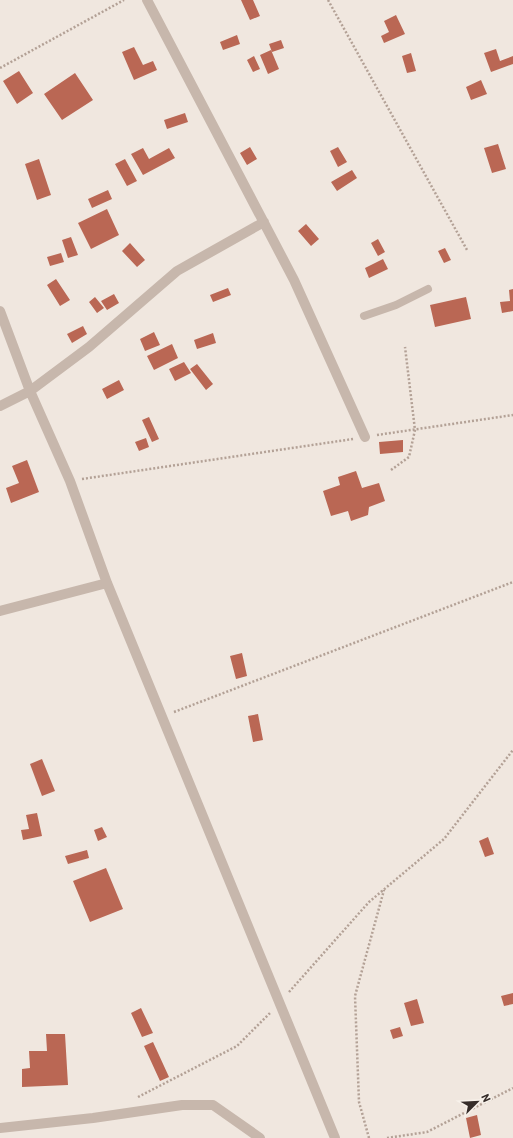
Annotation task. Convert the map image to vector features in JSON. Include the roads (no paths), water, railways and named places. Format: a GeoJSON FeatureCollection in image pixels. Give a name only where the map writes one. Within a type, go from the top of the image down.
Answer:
{"type":"FeatureCollection","features":[{"type":"Feature","properties":{"kind":"street"},"geometry":{"type":"LineString","coordinates":[[147,0],[294,280],[365,437]]}},
{"type":"Feature","properties":{"kind":"street"},"geometry":{"type":"LineString","coordinates":[[0,406],[30,391],[89,348],[177,271],[264,222]]}},
{"type":"Feature","properties":{"kind":"street"},"geometry":{"type":"LineString","coordinates":[[0,312],[30,391],[70,481],[107,583],[335,1138]]}},
{"type":"Feature","properties":{"kind":"street"},"geometry":{"type":"LineString","coordinates":[[0,611],[107,583]]}},
{"type":"Feature","properties":{"kind":"street"},"geometry":{"type":"LineString","coordinates":[[0,1128],[93,1118],[182,1104],[212,1105],[260,1138]]}},
{"type":"Feature","properties":{"kind":"lane"},"geometry":{"type":"LineString","coordinates":[[364,316],[396,305],[428,290]]}}]}
